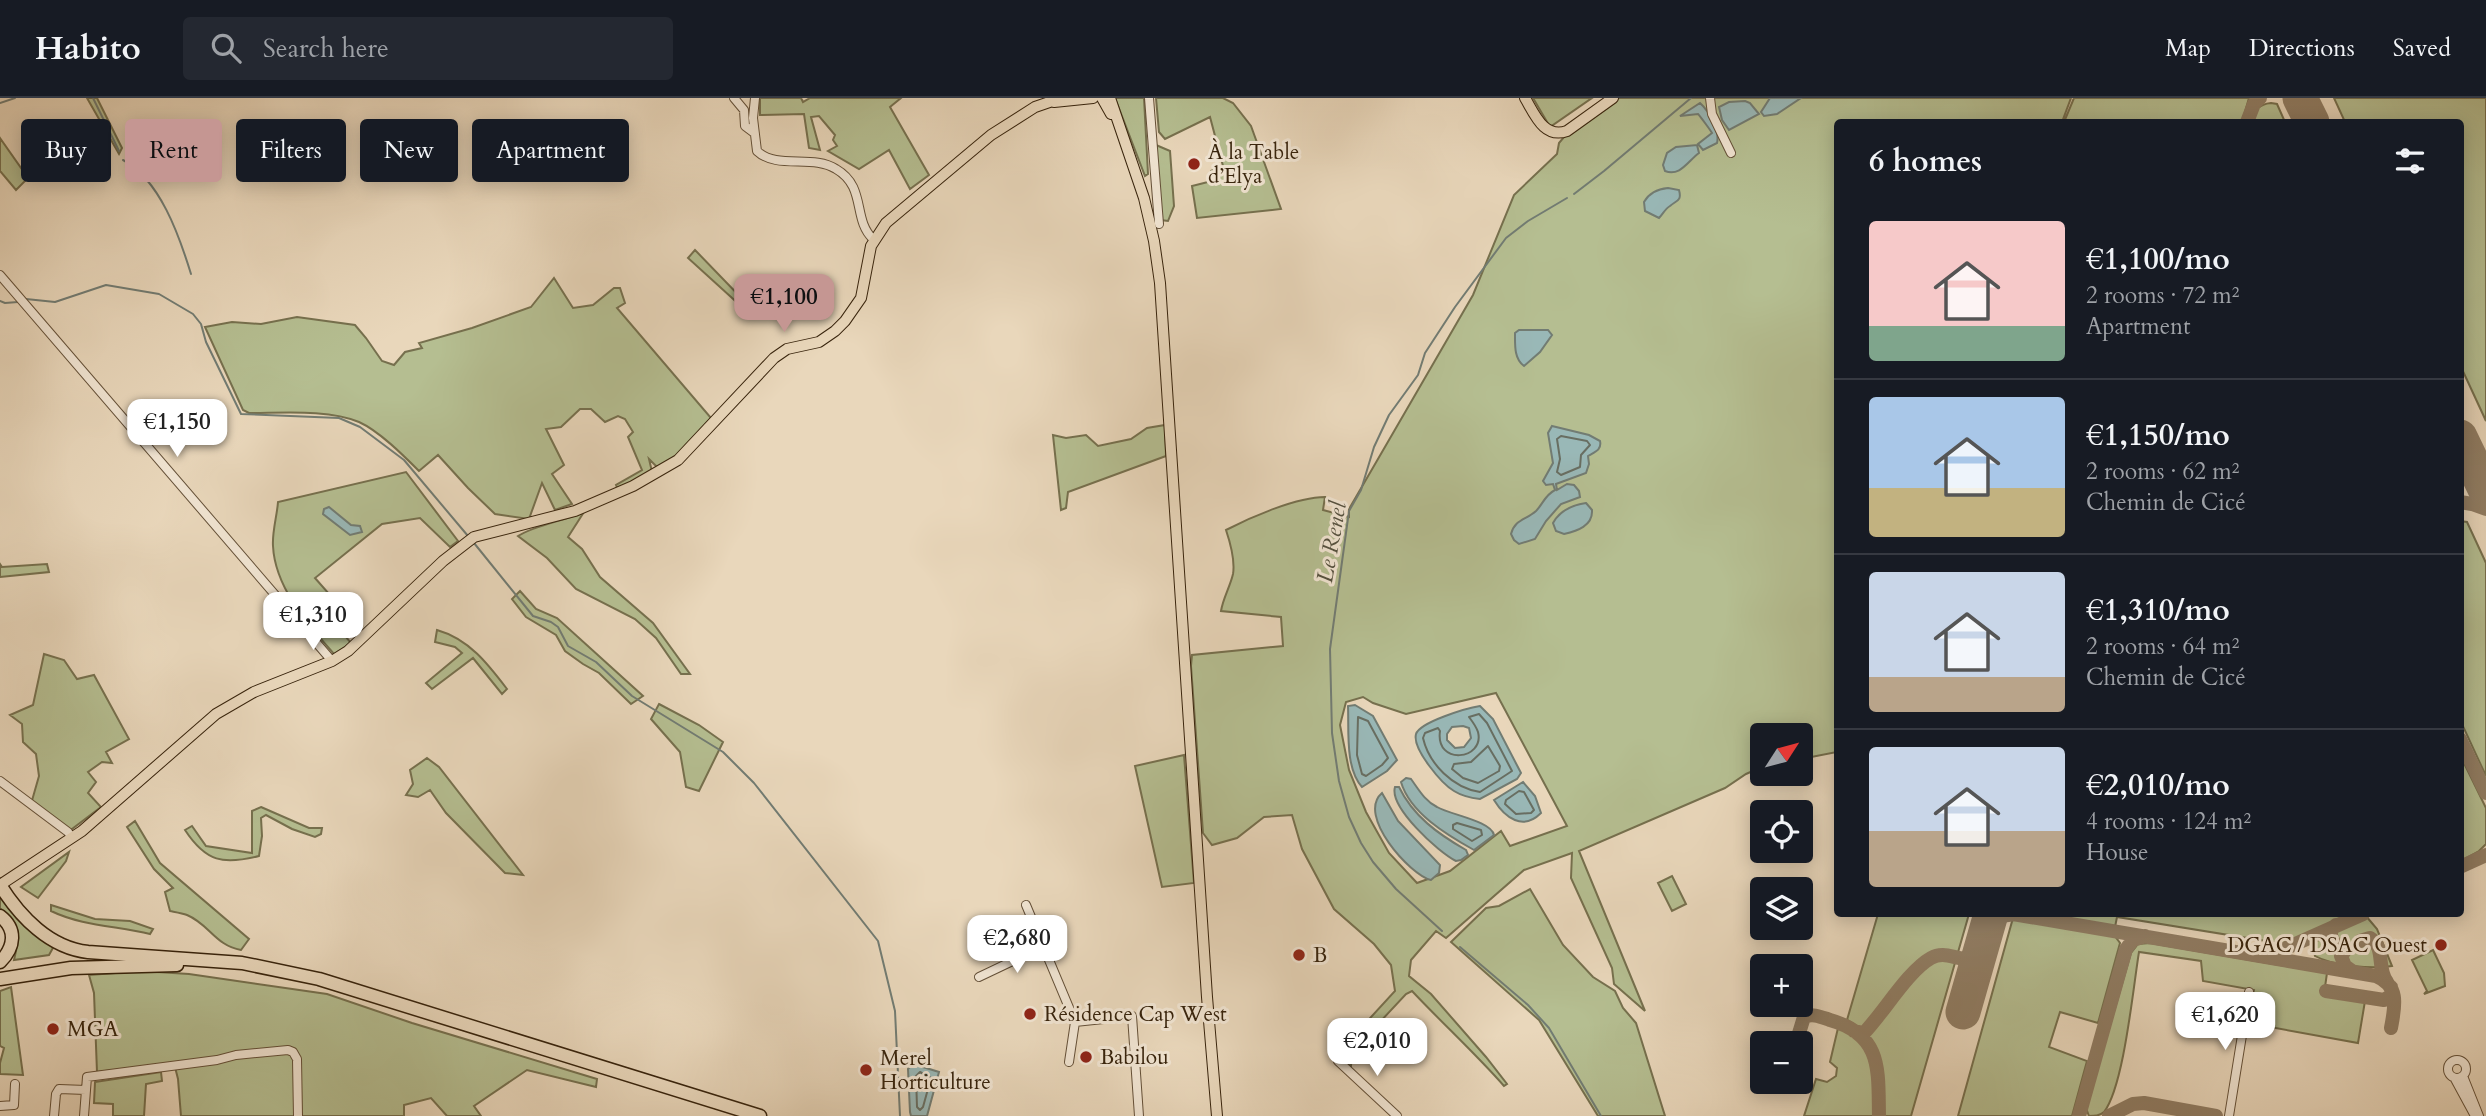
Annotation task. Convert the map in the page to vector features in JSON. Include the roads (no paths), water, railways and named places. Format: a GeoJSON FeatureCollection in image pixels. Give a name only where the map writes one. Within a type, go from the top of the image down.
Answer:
{"type":"FeatureCollection","features":[{"type":"Feature","properties":{"kind":"highway"},"geometry":{"type":"LineString","coordinates":[[0,885],[10,900],[40,932],[62,946],[78,951],[242,963],[349,987],[760,1116]]}},
{"type":"Feature","properties":{"kind":"highway"},"geometry":{"type":"LineString","coordinates":[[0,916],[7,921],[13,937],[0,962]]}},
{"type":"Feature","properties":{"kind":"highway"},"geometry":{"type":"LineString","coordinates":[[0,972],[74,960],[180,957]]}},
{"type":"Feature","properties":{"kind":"highway"},"geometry":{"type":"LineString","coordinates":[[0,979],[94,966],[180,965],[243,971],[316,985],[735,1116]]}},
{"type":"Feature","properties":{"kind":"highway"},"geometry":{"type":"LineString","coordinates":[[0,985],[94,966]]}},
{"type":"Feature","properties":{"kind":"main road"},"geometry":{"type":"LineString","coordinates":[[0,885],[72,838],[216,714],[254,692],[332,661],[361,642],[474,537],[575,511],[633,486],[678,460],[774,358],[788,349],[827,338],[845,321],[861,298],[873,239],[886,223],[991,135],[1028,111],[1061,98]]}},
{"type":"Feature","properties":{"kind":"main road"},"geometry":{"type":"LineString","coordinates":[[1050,102],[1093,98]]}},
{"type":"Feature","properties":{"kind":"main road"},"geometry":{"type":"LineString","coordinates":[[1102,98],[1119,130]]}},
{"type":"Feature","properties":{"kind":"main road"},"geometry":{"type":"LineString","coordinates":[[1110,98],[1144,198],[1160,283],[1214,1116]]}},
{"type":"Feature","properties":{"kind":"main road"},"geometry":{"type":"LineString","coordinates":[[1525,98],[1546,130],[1559,134],[1613,98]]}},
{"type":"Feature","properties":{"kind":"street"},"geometry":{"type":"LineString","coordinates":[[734,98],[744,110],[745,126],[753,132]]}},
{"type":"Feature","properties":{"kind":"street"},"geometry":{"type":"LineString","coordinates":[[755,98],[753,132],[755,148],[760,155],[778,160],[822,163],[845,175],[856,190],[866,230],[873,239]]}},
{"type":"Feature","properties":{"kind":"street"},"geometry":{"type":"LineString","coordinates":[[1149,98],[1159,224]]}},
{"type":"Feature","properties":{"kind":"street"},"geometry":{"type":"LineString","coordinates":[[1710,98],[1713,114],[1731,153]]}},
{"type":"Feature","properties":{"kind":"street"},"geometry":{"type":"LineString","coordinates":[[0,275],[332,661]]}},
{"type":"Feature","properties":{"kind":"street"},"geometry":{"type":"LineString","coordinates":[[0,781],[68,832],[72,838]]}},
{"type":"Feature","properties":{"kind":"street"},"geometry":{"type":"LineString","coordinates":[[1027,905],[1075,1022],[1069,1062]]}},
{"type":"Feature","properties":{"kind":"street"},"geometry":{"type":"LineString","coordinates":[[979,976],[1042,947]]}},
{"type":"Feature","properties":{"kind":"street"},"geometry":{"type":"LineString","coordinates":[[2229,1116],[2249,992]]}},
{"type":"Feature","properties":{"kind":"street"},"geometry":{"type":"LineString","coordinates":[[1075,1022],[1132,1016],[1139,1116]]}},
{"type":"Feature","properties":{"kind":"street"},"geometry":{"type":"LineString","coordinates":[[84,1116],[87,1077],[288,1050],[293,1052],[297,1059],[298,1116]]}},
{"type":"Feature","properties":{"kind":"street"},"geometry":{"type":"LineString","coordinates":[[1338,1061],[1397,1116]]}},
{"type":"Feature","properties":{"kind":"street"},"geometry":{"type":"LineString","coordinates":[[2459,1077],[2477,1116]]}},
{"type":"Feature","properties":{"kind":"street"},"geometry":{"type":"LineString","coordinates":[[6,1109],[14,1105],[15,1084]]}},
{"type":"Feature","properties":{"kind":"street"},"geometry":{"type":"LineString","coordinates":[[54,1116],[59,1089],[86,1090]]}},
{"type":"Feature","properties":{"kind":"water"},"geometry":{"type":"Polygon","coordinates":[[[1770,98],[1801,98],[1777,114],[1764,116],[1761,112],[1770,98]]]}},
{"type":"Feature","properties":{"kind":"water"},"geometry":{"type":"Polygon","coordinates":[[[1745,101],[1759,114],[1729,130],[1722,120],[1719,107],[1729,102],[1745,101]]]}},
{"type":"Feature","properties":{"kind":"water"},"geometry":{"type":"Polygon","coordinates":[[[1700,103],[1713,121],[1718,138],[1717,143],[1703,150],[1698,144],[1712,133],[1698,114],[1680,116],[1700,103]]]}},
{"type":"Feature","properties":{"kind":"water"},"geometry":{"type":"Polygon","coordinates":[[[1697,145],[1699,153],[1684,167],[1675,172],[1665,171],[1663,165],[1667,153],[1676,147],[1697,145]]]}},
{"type":"Feature","properties":{"kind":"water"},"geometry":{"type":"Polygon","coordinates":[[[1657,190],[1679,190],[1678,200],[1659,218],[1645,211],[1644,202],[1648,196],[1657,190]]]}},
{"type":"Feature","properties":{"kind":"water"},"geometry":{"type":"Polygon","coordinates":[[[1519,330],[1548,330],[1552,335],[1540,352],[1524,366],[1518,360],[1516,351],[1515,333],[1519,330]]]}},
{"type":"Feature","properties":{"kind":"water"},"geometry":{"type":"Polygon","coordinates":[[[1552,426],[1589,435],[1600,441],[1600,447],[1588,456],[1586,473],[1556,484],[1557,490],[1567,484],[1574,485],[1580,497],[1561,504],[1535,539],[1519,544],[1511,534],[1515,525],[1536,511],[1555,490],[1553,484],[1546,485],[1543,481],[1553,463],[1548,433],[1552,426]]]}},
{"type":"Feature","properties":{"kind":"water"},"geometry":{"type":"Polygon","coordinates":[[[1586,503],[1592,510],[1587,524],[1564,534],[1556,531],[1553,523],[1563,511],[1586,503]]]}},
{"type":"Feature","properties":{"kind":"water"},"geometry":{"type":"Polygon","coordinates":[[[329,507],[351,525],[360,526],[362,532],[350,535],[323,514],[324,509],[329,507]]]}},
{"type":"Feature","properties":{"kind":"water"},"geometry":{"type":"Polygon","coordinates":[[[1355,705],[1373,716],[1397,760],[1387,771],[1362,787],[1353,770],[1349,749],[1348,706],[1355,705]]]}},
{"type":"Feature","properties":{"kind":"water"},"geometry":{"type":"Polygon","coordinates":[[[1480,706],[1493,719],[1521,773],[1517,779],[1480,799],[1457,793],[1436,774],[1423,757],[1416,734],[1419,729],[1445,716],[1480,706]],[[1452,727],[1447,734],[1447,740],[1455,748],[1464,747],[1471,738],[1469,728],[1452,727]]]}},
{"type":"Feature","properties":{"kind":"water"},"geometry":{"type":"Polygon","coordinates":[[[1406,778],[1411,779],[1433,805],[1478,822],[1494,835],[1474,850],[1452,837],[1412,804],[1401,782],[1406,778]]]}},
{"type":"Feature","properties":{"kind":"water"},"geometry":{"type":"Polygon","coordinates":[[[1523,782],[1535,796],[1541,813],[1521,822],[1509,817],[1494,800],[1523,782]]]}},
{"type":"Feature","properties":{"kind":"water"},"geometry":{"type":"Polygon","coordinates":[[[1395,787],[1399,787],[1411,807],[1427,823],[1466,850],[1468,855],[1456,861],[1427,839],[1399,806],[1395,787]]]}},
{"type":"Feature","properties":{"kind":"water"},"geometry":{"type":"Polygon","coordinates":[[[1382,793],[1398,821],[1440,865],[1439,873],[1431,880],[1422,876],[1399,856],[1381,829],[1376,815],[1376,803],[1382,793]]]}},
{"type":"Feature","properties":{"kind":"water"},"geometry":{"type":"Polygon","coordinates":[[[913,1064],[939,1072],[927,1116],[911,1116],[908,1069],[913,1064]]]}},
{"type":"Feature","properties":{"kind":"waterway"},"geometry":{"type":"LineString","coordinates":[[0,103],[15,98]]}},
{"type":"Feature","properties":{"kind":"waterway"},"geometry":{"type":"LineString","coordinates":[[93,98],[119,151]]}},
{"type":"Feature","properties":{"kind":"waterway","name":"Le Renel"},"geometry":{"type":"LineString","coordinates":[[1574,194],[1691,98]]}},
{"type":"Feature","properties":{"kind":"waterway"},"geometry":{"type":"LineString","coordinates":[[123,160],[136,169],[158,195],[174,226],[191,274]]}},
{"type":"Feature","properties":{"kind":"waterway","name":"Le Renel"},"geometry":{"type":"LineString","coordinates":[[1442,931],[1396,889],[1373,862],[1349,817],[1339,781],[1332,733],[1330,649],[1349,511],[1361,490],[1374,447],[1389,415],[1418,375],[1425,353],[1455,307],[1506,238],[1528,221],[1567,198]]}},
{"type":"Feature","properties":{"kind":"waterway"},"geometry":{"type":"LineString","coordinates":[[26,299],[55,302],[106,285],[159,294],[193,314],[201,324],[206,342],[241,414],[339,418],[360,427],[404,460],[468,536]]}},
{"type":"Feature","properties":{"kind":"waterway"},"geometry":{"type":"LineString","coordinates":[[0,301],[18,302]]}},
{"type":"Feature","properties":{"kind":"waterway"},"geometry":{"type":"LineString","coordinates":[[474,543],[533,616],[558,627],[568,646],[596,662],[632,696],[723,752],[754,783],[878,941],[895,1011],[900,1116]]}},
{"type":"Feature","properties":{"kind":"waterway","name":"Le Renel"},"geometry":{"type":"LineString","coordinates":[[1460,947],[1528,1005],[1549,1028],[1601,1116]]}},
{"type":"Feature","properties":{"kind":"place","name":"À la Table d’Elya"},"geometry":{"type":"Point","coordinates":[1194,164]}},
{"type":"Feature","properties":{"kind":"place","name":"DGAC / DSAC Ouest"},"geometry":{"type":"Point","coordinates":[2441,945]}},
{"type":"Feature","properties":{"kind":"place","name":"B"},"geometry":{"type":"Point","coordinates":[1299,955]}},
{"type":"Feature","properties":{"kind":"place","name":"Résidence Cap West"},"geometry":{"type":"Point","coordinates":[1030,1014]}},
{"type":"Feature","properties":{"kind":"place","name":"MGA"},"geometry":{"type":"Point","coordinates":[53,1029]}},
{"type":"Feature","properties":{"kind":"place","name":"Babilou"},"geometry":{"type":"Point","coordinates":[1086,1057]}},
{"type":"Feature","properties":{"kind":"place","name":"Merel Horticulture"},"geometry":{"type":"Point","coordinates":[866,1070]}}]}
